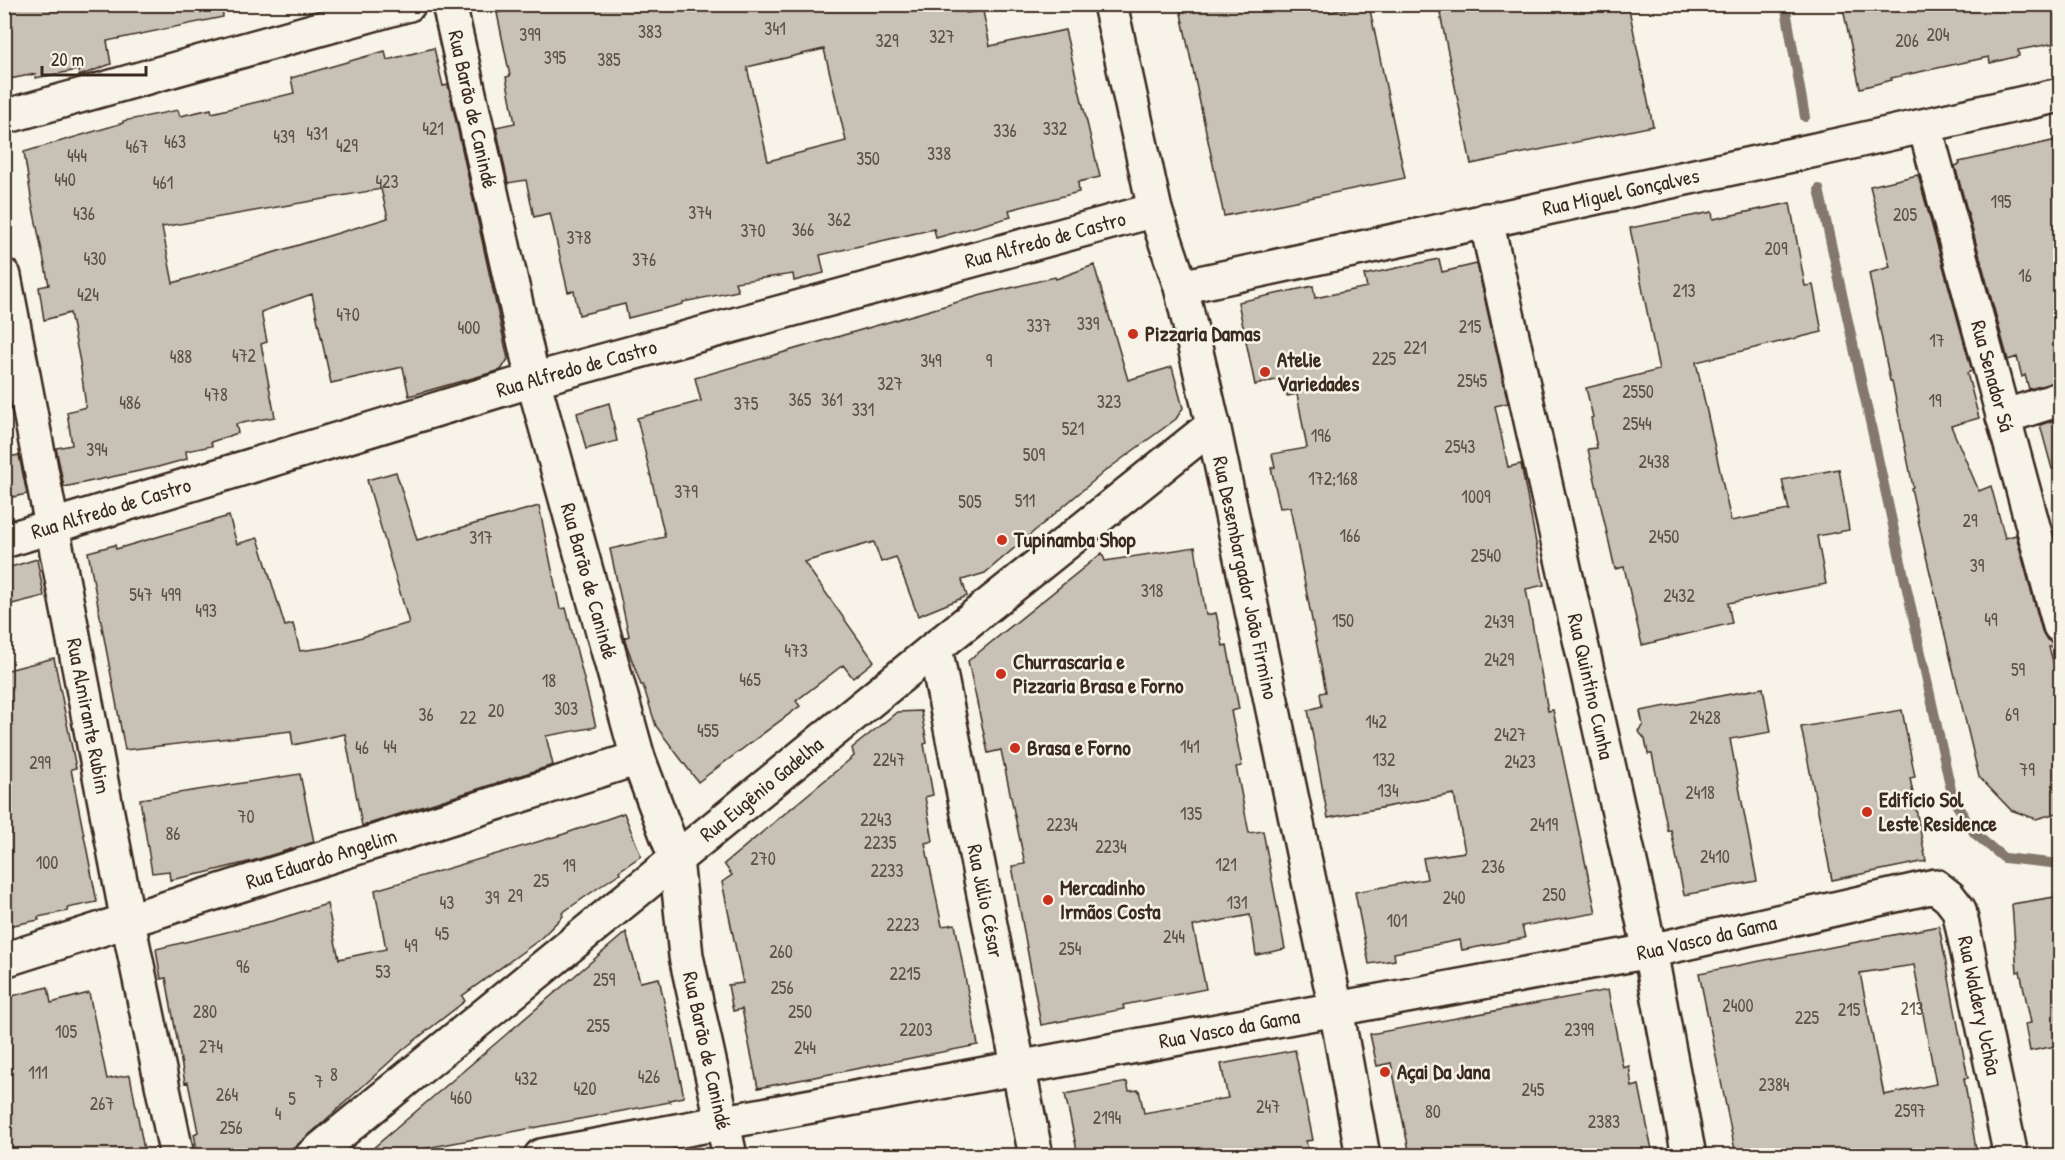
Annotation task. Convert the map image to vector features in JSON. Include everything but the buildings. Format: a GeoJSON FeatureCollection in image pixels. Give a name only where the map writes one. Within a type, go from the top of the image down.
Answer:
{"type":"FeatureCollection","features":[{"type":"Feature","properties":{"kind":"street"},"geometry":{"type":"LineString","coordinates":[[4,117],[409,4]]}},
{"type":"Feature","properties":{"kind":"street","name":"Rua Barão de Canindé"},"geometry":{"type":"LineString","coordinates":[[449,4],[533,380],[638,758],[676,859],[686,956],[730,1155]]}},
{"type":"Feature","properties":{"kind":"street","name":"Rua Desembargador João Firmino"},"geometry":{"type":"LineString","coordinates":[[1110,4],[1155,210],[1181,287],[1213,425],[1336,1008],[1363,1155]]}},
{"type":"Feature","properties":{"kind":"street","name":"Rua Miguel Gonçalves"},"geometry":{"type":"LineString","coordinates":[[1181,287],[1925,127],[2061,95]]}},
{"type":"Feature","properties":{"kind":"street","name":"Rua Senador Sá"},"geometry":{"type":"LineString","coordinates":[[1925,127],[2061,626]]}},
{"type":"Feature","properties":{"kind":"street","name":"Rua Alfredo de Castro"},"geometry":{"type":"LineString","coordinates":[[4,541],[533,380],[1155,210]]}},
{"type":"Feature","properties":{"kind":"street","name":"Rua Quintino Cunha"},"geometry":{"type":"LineString","coordinates":[[1486,220],[1650,951],[1689,1155]]}},
{"type":"Feature","properties":{"kind":"street","name":"Rua Almirante Rubim"},"geometry":{"type":"LineString","coordinates":[[4,276],[128,922],[177,1155]]}},
{"type":"Feature","properties":{"kind":"street"},"geometry":{"type":"LineString","coordinates":[[2003,417],[2061,399]]}},
{"type":"Feature","properties":{"kind":"street","name":"Rua Eugênio Gadelha"},"geometry":{"type":"LineString","coordinates":[[312,1155],[1213,425]]}},
{"type":"Feature","properties":{"kind":"street","name":"Rua Júlio César"},"geometry":{"type":"LineString","coordinates":[[935,648],[1036,1155]]}},
{"type":"Feature","properties":{"kind":"street","name":"Rua Eduardo Angelim"},"geometry":{"type":"LineString","coordinates":[[4,960],[638,758]]}},
{"type":"Feature","properties":{"kind":"street","name":"Rua Waldery Uchôa"},"geometry":{"type":"LineString","coordinates":[[1916,890],[1935,886],[1949,897],[1959,910],[2011,1155]]}},
{"type":"Feature","properties":{"kind":"street","name":"Rua Vasco da Gama"},"geometry":{"type":"LineString","coordinates":[[541,1155],[1650,951],[1916,890]]}},
{"type":"Feature","properties":{"kind":"waterway"},"geometry":{"type":"LineString","coordinates":[[1785,4],[1805,117]]}},
{"type":"Feature","properties":{"kind":"waterway"},"geometry":{"type":"LineString","coordinates":[[1819,189],[1953,799],[1975,834],[2004,858],[2060,864]]}},
{"type":"Feature","properties":{"kind":"place","name":"Pizzaria Damas"},"geometry":{"type":"Point","coordinates":[1133,334]}},
{"type":"Feature","properties":{"kind":"place","name":"Atelie Variedades"},"geometry":{"type":"Point","coordinates":[1265,372]}},
{"type":"Feature","properties":{"kind":"place","name":"Tupinamba Shop"},"geometry":{"type":"Point","coordinates":[1002,540]}},
{"type":"Feature","properties":{"kind":"place","name":"Churrascaria e Pizzaria Brasa e Forno"},"geometry":{"type":"Point","coordinates":[1001,674]}},
{"type":"Feature","properties":{"kind":"place","name":"Brasa e Forno"},"geometry":{"type":"Point","coordinates":[1015,748]}},
{"type":"Feature","properties":{"kind":"place","name":"Edifício Sol Leste Residence"},"geometry":{"type":"Point","coordinates":[1867,812]}},
{"type":"Feature","properties":{"kind":"place","name":"Mercadinho Irmãos Costa"},"geometry":{"type":"Point","coordinates":[1048,900]}},
{"type":"Feature","properties":{"kind":"place","name":"Açai Da Jana"},"geometry":{"type":"Point","coordinates":[1385,1072]}}]}
